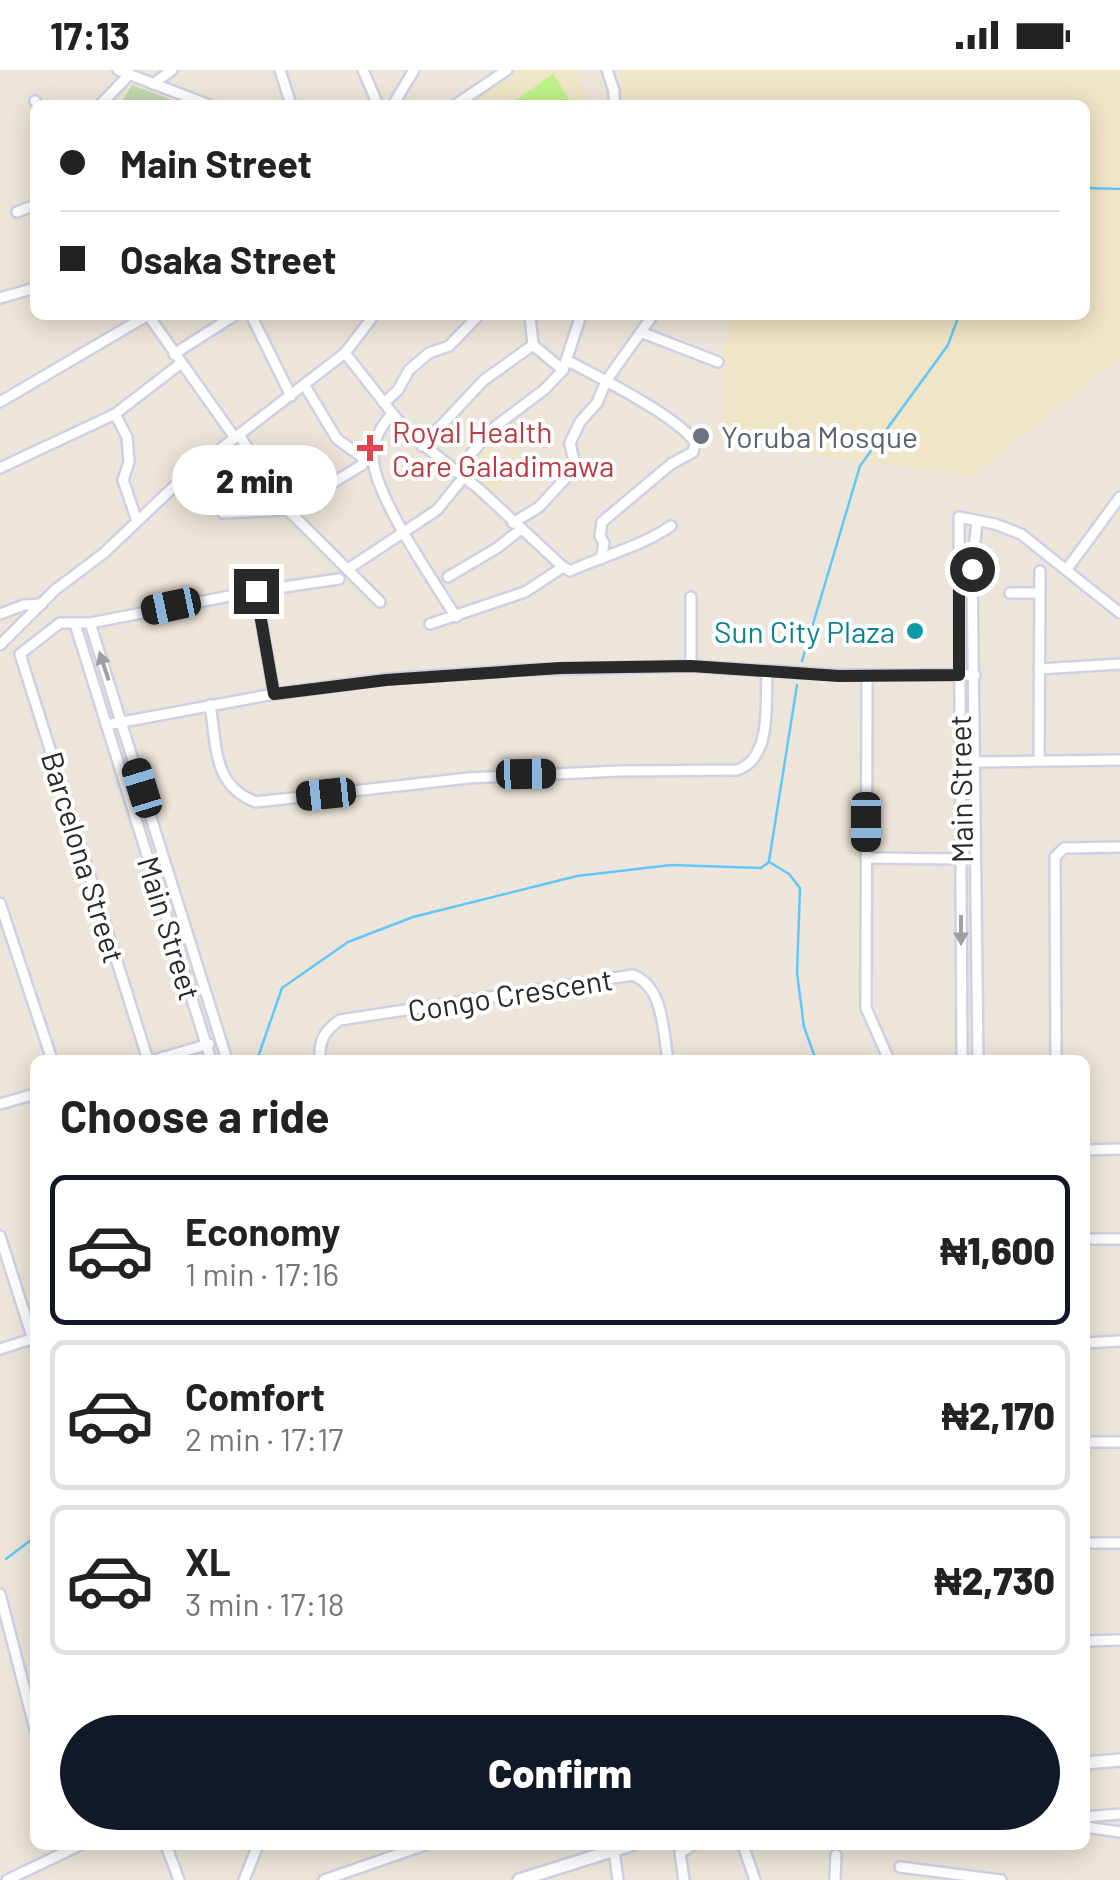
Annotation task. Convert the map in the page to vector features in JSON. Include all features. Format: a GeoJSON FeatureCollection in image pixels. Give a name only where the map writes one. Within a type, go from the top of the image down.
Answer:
{"type":"FeatureCollection","features":[{"type":"Feature","properties":{"kind":"street"},"geometry":{"type":"LineString","coordinates":[[118,70],[196,100]]}},
{"type":"Feature","properties":{"kind":"street"},"geometry":{"type":"LineString","coordinates":[[154,84],[172,70]]}},
{"type":"Feature","properties":{"kind":"street"},"geometry":{"type":"LineString","coordinates":[[280,70],[289,100]]}},
{"type":"Feature","properties":{"kind":"street"},"geometry":{"type":"LineString","coordinates":[[363,70],[376,100]]}},
{"type":"Feature","properties":{"kind":"street"},"geometry":{"type":"LineString","coordinates":[[395,100],[414,70]]}},
{"type":"Feature","properties":{"kind":"street"},"geometry":{"type":"LineString","coordinates":[[462,100],[507,70]]}},
{"type":"Feature","properties":{"kind":"street"},"geometry":{"type":"LineString","coordinates":[[607,70],[615,100]]}},
{"type":"Feature","properties":{"kind":"street"},"geometry":{"type":"LineString","coordinates":[[105,100],[129,76]]}},
{"type":"Feature","properties":{"kind":"street"},"geometry":{"type":"LineString","coordinates":[[17,212],[30,207]]}},
{"type":"Feature","properties":{"kind":"street"},"geometry":{"type":"LineString","coordinates":[[0,298],[30,289]]}},
{"type":"Feature","properties":{"kind":"street"},"geometry":{"type":"LineString","coordinates":[[0,402],[139,320]]}},
{"type":"Feature","properties":{"kind":"street"},"geometry":{"type":"LineString","coordinates":[[151,320],[288,510],[380,602]]}},
{"type":"Feature","properties":{"kind":"street"},"geometry":{"type":"LineString","coordinates":[[174,354],[227,320]]}},
{"type":"Feature","properties":{"kind":"street"},"geometry":{"type":"LineString","coordinates":[[253,320],[291,396]]}},
{"type":"Feature","properties":{"kind":"street"},"geometry":{"type":"LineString","coordinates":[[0,645],[184,477],[346,353],[370,320]]}},
{"type":"Feature","properties":{"kind":"street"},"geometry":{"type":"LineString","coordinates":[[384,403],[398,390],[409,370],[430,353],[450,346],[474,320]]}},
{"type":"Feature","properties":{"kind":"street"},"geometry":{"type":"LineString","coordinates":[[530,320],[533,346]]}},
{"type":"Feature","properties":{"kind":"street"},"geometry":{"type":"LineString","coordinates":[[348,569],[437,510],[482,438],[545,389],[565,365],[579,320]]}},
{"type":"Feature","properties":{"kind":"street"},"geometry":{"type":"LineString","coordinates":[[442,581],[497,548],[566,479],[574,462],[570,443],[580,422],[650,320]]}},
{"type":"Feature","properties":{"kind":"street"},"geometry":{"type":"LineString","coordinates":[[643,333],[718,362]]}},
{"type":"Feature","properties":{"kind":"street"},"geometry":{"type":"LineString","coordinates":[[533,346],[565,365],[606,381],[690,434],[695,447],[602,522],[601,560]]}},
{"type":"Feature","properties":{"kind":"street"},"geometry":{"type":"LineString","coordinates":[[422,446],[484,380],[533,346]]}},
{"type":"Feature","properties":{"kind":"street"},"geometry":{"type":"LineString","coordinates":[[346,353],[422,446],[563,567],[570,570],[601,560],[650,540],[671,526]]}},
{"type":"Feature","properties":{"kind":"street"},"geometry":{"type":"LineString","coordinates":[[0,468],[115,414],[180,364]]}},
{"type":"Feature","properties":{"kind":"street"},"geometry":{"type":"LineString","coordinates":[[305,386],[337,438],[366,462],[380,482],[406,532],[442,581],[456,616]]}},
{"type":"Feature","properties":{"kind":"street"},"geometry":{"type":"LineString","coordinates":[[115,414],[127,438],[129,462],[124,487],[137,521]]}},
{"type":"Feature","properties":{"kind":"street"},"geometry":{"type":"LineString","coordinates":[[223,513],[288,510],[366,462],[382,425],[392,414]]}},
{"type":"Feature","properties":{"kind":"street"},"geometry":{"type":"LineString","coordinates":[[1067,569],[1120,497]]}},
{"type":"Feature","properties":{"kind":"street","name":"Main Street"},"geometry":{"type":"LineString","coordinates":[[962,1055],[960,517],[977,522],[972,569],[978,1055]]}},
{"type":"Feature","properties":{"kind":"street"},"geometry":{"type":"LineString","coordinates":[[977,522],[1020,534],[1120,613]]}},
{"type":"Feature","properties":{"kind":"street"},"geometry":{"type":"LineString","coordinates":[[430,624],[525,592],[563,567]]}},
{"type":"Feature","properties":{"kind":"street"},"geometry":{"type":"LineString","coordinates":[[959,569],[972,569]]}},
{"type":"Feature","properties":{"kind":"street"},"geometry":{"type":"LineString","coordinates":[[1039,760],[1040,571]]}},
{"type":"Feature","properties":{"kind":"street"},"geometry":{"type":"LineString","coordinates":[[75,624],[339,579]]}},
{"type":"Feature","properties":{"kind":"street"},"geometry":{"type":"LineString","coordinates":[[256,591],[274,694]]}},
{"type":"Feature","properties":{"kind":"street"},"geometry":{"type":"LineString","coordinates":[[1010,593],[1040,594]]}},
{"type":"Feature","properties":{"kind":"street"},"geometry":{"type":"LineString","coordinates":[[691,597],[691,666]]}},
{"type":"Feature","properties":{"kind":"street"},"geometry":{"type":"LineString","coordinates":[[0,614],[24,605],[42,604]]}},
{"type":"Feature","properties":{"kind":"street","name":"Barcelona Street"},"geometry":{"type":"LineString","coordinates":[[75,624],[60,623],[20,654],[149,1055]]}},
{"type":"Feature","properties":{"kind":"street","name":"Main Street"},"geometry":{"type":"LineString","coordinates":[[90,623],[224,1055]]}},
{"type":"Feature","properties":{"kind":"street","name":"Main Street"},"geometry":{"type":"LineString","coordinates":[[75,624],[209,1055]]}},
{"type":"Feature","properties":{"kind":"street"},"geometry":{"type":"LineString","coordinates":[[959,630],[974,630]]}},
{"type":"Feature","properties":{"kind":"street"},"geometry":{"type":"LineString","coordinates":[[1039,668],[1120,664]]}},
{"type":"Feature","properties":{"kind":"street"},"geometry":{"type":"LineString","coordinates":[[106,726],[274,694],[386,680],[520,670],[691,666],[866,676],[975,675]]}},
{"type":"Feature","properties":{"kind":"street"},"geometry":{"type":"LineString","coordinates":[[210,705],[221,774],[239,796],[256,802],[468,778],[738,770],[754,760],[762,745],[767,671]]}},
{"type":"Feature","properties":{"kind":"street"},"geometry":{"type":"LineString","coordinates":[[866,676],[866,1008],[887,1055]]}},
{"type":"Feature","properties":{"kind":"street"},"geometry":{"type":"LineString","coordinates":[[960,762],[1120,760]]}},
{"type":"Feature","properties":{"kind":"street"},"geometry":{"type":"LineString","coordinates":[[1056,1055],[1055,857],[1064,848],[1120,847]]}},
{"type":"Feature","properties":{"kind":"street"},"geometry":{"type":"LineString","coordinates":[[866,858],[976,859]]}},
{"type":"Feature","properties":{"kind":"street"},"geometry":{"type":"LineString","coordinates":[[0,903],[50,1055]]}},
{"type":"Feature","properties":{"kind":"street","name":"Congo Crescent"},"geometry":{"type":"LineString","coordinates":[[320,1055],[325,1030],[340,1020],[626,976],[642,978],[653,992],[667,1055]]}},
{"type":"Feature","properties":{"kind":"street"},"geometry":{"type":"LineString","coordinates":[[169,1055],[220,1040]]}},
{"type":"Feature","properties":{"kind":"street"},"geometry":{"type":"LineString","coordinates":[[0,1104],[30,1095]]}},
{"type":"Feature","properties":{"kind":"street"},"geometry":{"type":"LineString","coordinates":[[1090,1150],[1120,1149]]}},
{"type":"Feature","properties":{"kind":"street"},"geometry":{"type":"LineString","coordinates":[[0,1236],[30,1330]]}},
{"type":"Feature","properties":{"kind":"street"},"geometry":{"type":"LineString","coordinates":[[1090,1239],[1120,1239]]}},
{"type":"Feature","properties":{"kind":"street"},"geometry":{"type":"LineString","coordinates":[[1090,1343],[1120,1341]]}},
{"type":"Feature","properties":{"kind":"street"},"geometry":{"type":"LineString","coordinates":[[0,1349],[30,1343]]}},
{"type":"Feature","properties":{"kind":"street"},"geometry":{"type":"LineString","coordinates":[[1090,1442],[1120,1442]]}},
{"type":"Feature","properties":{"kind":"street"},"geometry":{"type":"LineString","coordinates":[[1090,1543],[1120,1542]]}},
{"type":"Feature","properties":{"kind":"street"},"geometry":{"type":"LineString","coordinates":[[0,1594],[30,1710]]}},
{"type":"Feature","properties":{"kind":"street"},"geometry":{"type":"LineString","coordinates":[[1090,1641],[1120,1640]]}},
{"type":"Feature","properties":{"kind":"street"},"geometry":{"type":"LineString","coordinates":[[1090,1763],[1120,1760]]}},
{"type":"Feature","properties":{"kind":"street"},"geometry":{"type":"LineString","coordinates":[[1090,1817],[1120,1814]]}},
{"type":"Feature","properties":{"kind":"street"},"geometry":{"type":"LineString","coordinates":[[1090,1827],[1120,1832]]}},
{"type":"Feature","properties":{"kind":"street"},"geometry":{"type":"LineString","coordinates":[[7,1880],[61,1850]]}},
{"type":"Feature","properties":{"kind":"street"},"geometry":{"type":"LineString","coordinates":[[168,1850],[178,1880]]}},
{"type":"Feature","properties":{"kind":"street"},"geometry":{"type":"LineString","coordinates":[[244,1880],[256,1850]]}},
{"type":"Feature","properties":{"kind":"street"},"geometry":{"type":"LineString","coordinates":[[324,1880],[411,1850]]}},
{"type":"Feature","properties":{"kind":"street"},"geometry":{"type":"LineString","coordinates":[[519,1880],[614,1850],[618,1880]]}},
{"type":"Feature","properties":{"kind":"street"},"geometry":{"type":"LineString","coordinates":[[684,1880],[680,1853],[685,1850]]}},
{"type":"Feature","properties":{"kind":"street"},"geometry":{"type":"LineString","coordinates":[[745,1850],[754,1880]]}},
{"type":"Feature","properties":{"kind":"street"},"geometry":{"type":"LineString","coordinates":[[835,1880],[836,1855]]}},
{"type":"Feature","properties":{"kind":"street"},"geometry":{"type":"LineString","coordinates":[[900,1866],[1001,1880]]}},
{"type":"Feature","properties":{"kind":"shaded area"},"geometry":{"type":"Polygon","coordinates":[[[518,70],[580,70],[576,72],[587,100],[474,100],[518,70]]]}},
{"type":"Feature","properties":{"kind":"shaded area"},"geometry":{"type":"Polygon","coordinates":[[[622,70],[1120,70],[1120,357],[971,476],[725,442],[723,354],[731,320],[1090,320],[1090,100],[620,100],[622,70]]]}},
{"type":"Feature","properties":{"kind":"shaded area"},"geometry":{"type":"Polygon","coordinates":[[[518,414],[537,438],[515,456],[496,431],[518,414]]]}},
{"type":"Feature","properties":{"kind":"shaded area"},"geometry":{"type":"Polygon","coordinates":[[[489,447],[515,475],[490,497],[465,469],[489,447]]]}},
{"type":"Feature","properties":{"kind":"green space"},"geometry":{"type":"Polygon","coordinates":[[[553,74],[570,100],[516,100],[553,74]]]}},
{"type":"Feature","properties":{"kind":"green space"},"geometry":{"type":"Polygon","coordinates":[[[132,85],[172,100],[123,100],[132,85]]]}},
{"type":"Feature","properties":{"kind":"waterway"},"geometry":{"type":"LineString","coordinates":[[1090,188],[1120,189]]}},
{"type":"Feature","properties":{"kind":"waterway"},"geometry":{"type":"LineString","coordinates":[[802,661],[860,466],[948,345],[957,320]]}},
{"type":"Feature","properties":{"kind":"waterway"},"geometry":{"type":"LineString","coordinates":[[769,861],[797,685]]}},
{"type":"Feature","properties":{"kind":"waterway"},"geometry":{"type":"LineString","coordinates":[[259,1055],[282,988],[348,942],[413,917],[577,876],[671,865],[761,868],[769,862]]}},
{"type":"Feature","properties":{"kind":"waterway"},"geometry":{"type":"LineString","coordinates":[[771,863],[789,874],[800,888],[797,973],[804,1027],[814,1055]]}},
{"type":"Feature","properties":{"kind":"waterway"},"geometry":{"type":"LineString","coordinates":[[6,1559],[30,1541]]}},
{"type":"Feature","properties":{"kind":"place","name":"Yoruba Mosque"},"geometry":{"type":"Point","coordinates":[701,436]}},
{"type":"Feature","properties":{"kind":"place","name":"Royal Health Care Galadimawa"},"geometry":{"type":"Point","coordinates":[370,448]}},
{"type":"Feature","properties":{"kind":"place","name":"Sun City Plaza"},"geometry":{"type":"Point","coordinates":[915,631]}},
{"type":"Feature","properties":{"kind":"route"},"geometry":{"type":"LineString","coordinates":[[256,591],[274,694],[386,680],[560,668],[691,666],[839,676],[959,675],[959,569],[972,569]]}}]}
